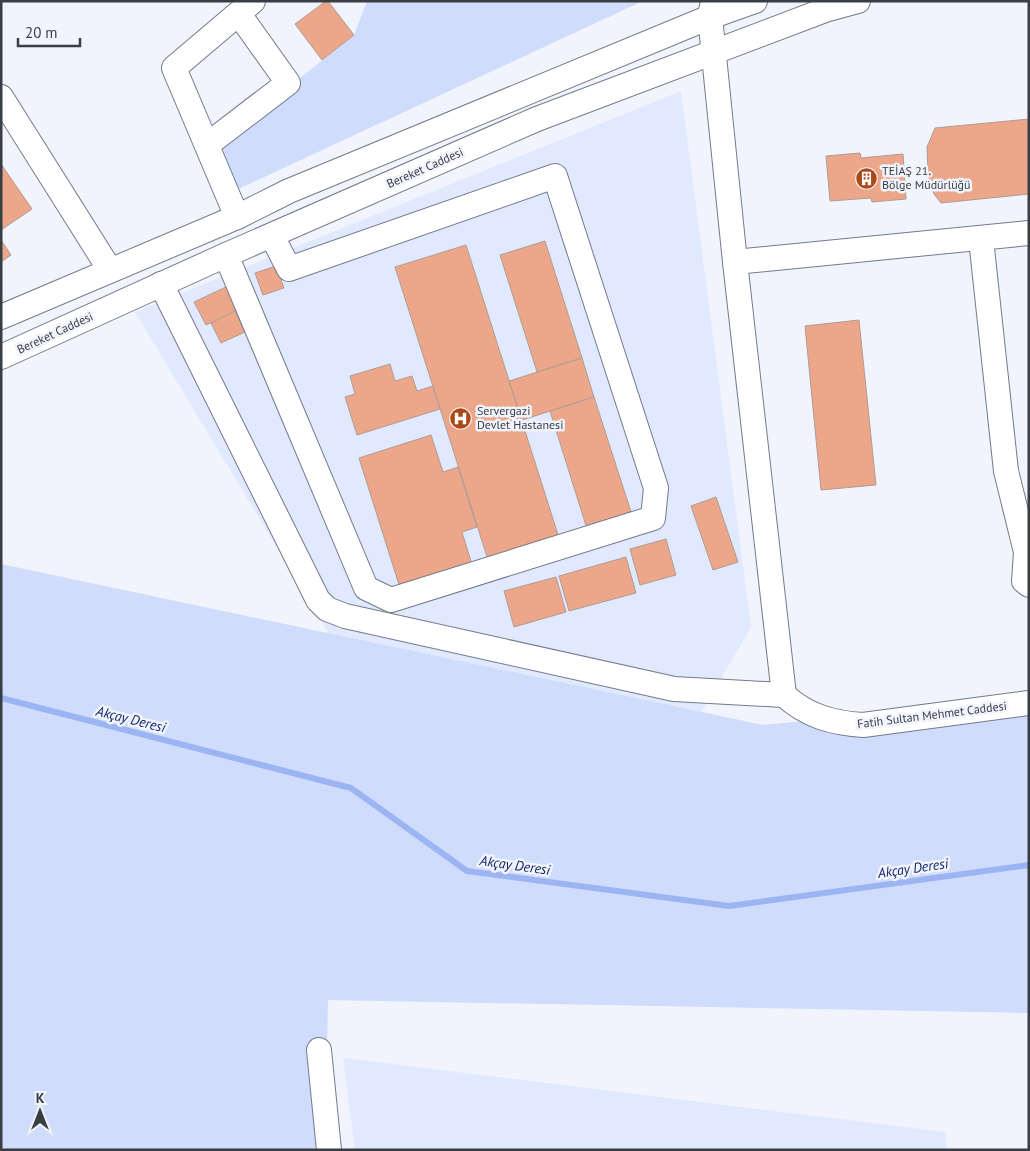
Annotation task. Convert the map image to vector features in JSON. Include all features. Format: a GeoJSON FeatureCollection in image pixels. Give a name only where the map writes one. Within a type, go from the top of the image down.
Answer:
{"type":"FeatureCollection","features":[{"type":"Feature","properties":{"kind":"street"},"geometry":{"type":"LineString","coordinates":[[1,317],[238,218],[289,191],[711,9],[755,1]]}},
{"type":"Feature","properties":{"kind":"street","name":"Bereket Caddesi"},"geometry":{"type":"LineString","coordinates":[[1,357],[226,255],[537,119],[713,51],[825,10],[858,1]]}},
{"type":"Feature","properties":{"kind":"street"},"geometry":{"type":"LineString","coordinates":[[207,145],[288,83],[246,7],[174,68],[238,218]]}},
{"type":"Feature","properties":{"kind":"street"},"geometry":{"type":"LineString","coordinates":[[161,284],[318,600],[327,609],[345,616],[674,689],[784,695],[734,262],[713,51],[711,9]]}},
{"type":"Feature","properties":{"kind":"street"},"geometry":{"type":"LineString","coordinates":[[1,97],[110,270]]}},
{"type":"Feature","properties":{"kind":"street"},"geometry":{"type":"LineString","coordinates":[[226,255],[366,588],[391,600],[653,518],[656,488],[555,176],[289,269],[272,236]]}},
{"type":"Feature","properties":{"kind":"street"},"geometry":{"type":"LineString","coordinates":[[734,262],[1029,233]]}},
{"type":"Feature","properties":{"kind":"street"},"geometry":{"type":"LineString","coordinates":[[981,239],[1006,472],[1026,552],[1024,581],[1029,585]]}},
{"type":"Feature","properties":{"kind":"street","name":"Fatih Sultan Mehmet Caddesi"},"geometry":{"type":"LineString","coordinates":[[784,695],[798,708],[818,717],[839,724],[863,725],[1029,702]]}},
{"type":"Feature","properties":{"kind":"street"},"geometry":{"type":"LineString","coordinates":[[319,1050],[329,1150]]}},
{"type":"Feature","properties":{"kind":"shaded area"},"geometry":{"type":"Polygon","coordinates":[[[367,1],[643,1],[232,192],[215,146],[354,35],[367,1]]]}},
{"type":"Feature","properties":{"kind":"shaded area","name":"Servergazi Devlet Hastanesi"},"geometry":{"type":"Polygon","coordinates":[[[681,91],[751,627],[701,713],[340,652],[135,312],[681,91]]]}},
{"type":"Feature","properties":{"kind":"shaded area"},"geometry":{"type":"Polygon","coordinates":[[[1,564],[763,725],[1029,700],[1029,1013],[328,1000],[325,1150],[1,1150],[1,564]]]}},
{"type":"Feature","properties":{"kind":"shaded area"},"geometry":{"type":"Polygon","coordinates":[[[343,1058],[945,1132],[947,1150],[355,1150],[343,1058]]]}},
{"type":"Feature","properties":{"kind":"building"},"geometry":{"type":"Polygon","coordinates":[[[328,1],[354,35],[322,60],[295,24],[328,1]]]}},
{"type":"Feature","properties":{"kind":"building","name":"TEİAŞ 21. Bölge Müdürlüğü"},"geometry":{"type":"Polygon","coordinates":[[[1029,119],[1029,194],[941,203],[934,194],[928,175],[927,147],[935,128],[1029,119]]]}},
{"type":"Feature","properties":{"kind":"building","name":"TEİAŞ 21. Bölge Müdürlüğü"},"geometry":{"type":"Polygon","coordinates":[[[860,153],[861,158],[903,154],[906,199],[872,202],[871,198],[830,201],[826,156],[860,153]]]}},
{"type":"Feature","properties":{"kind":"building"},"geometry":{"type":"Polygon","coordinates":[[[1,164],[32,209],[1,230],[1,164]]]}},
{"type":"Feature","properties":{"kind":"building"},"geometry":{"type":"Polygon","coordinates":[[[1,240],[11,255],[1,262],[1,240]]]}},
{"type":"Feature","properties":{"kind":"building"},"geometry":{"type":"Polygon","coordinates":[[[545,241],[582,358],[537,372],[500,255],[545,241]]]}},
{"type":"Feature","properties":{"kind":"building"},"geometry":{"type":"Polygon","coordinates":[[[466,245],[560,541],[489,563],[395,267],[466,245]]]}},
{"type":"Feature","properties":{"kind":"building"},"geometry":{"type":"Polygon","coordinates":[[[276,266],[284,288],[263,295],[255,273],[276,266]]]}},
{"type":"Feature","properties":{"kind":"building"},"geometry":{"type":"Polygon","coordinates":[[[230,285],[241,309],[206,325],[194,302],[230,285]]]}},
{"type":"Feature","properties":{"kind":"building"},"geometry":{"type":"Polygon","coordinates":[[[235,311],[245,332],[221,343],[211,323],[235,311]]]}},
{"type":"Feature","properties":{"kind":"building"},"geometry":{"type":"Polygon","coordinates":[[[859,320],[876,485],[821,490],[805,326],[859,320]]]}},
{"type":"Feature","properties":{"kind":"building"},"geometry":{"type":"Polygon","coordinates":[[[582,358],[594,397],[522,420],[509,381],[582,358]]]}},
{"type":"Feature","properties":{"kind":"building"},"geometry":{"type":"Polygon","coordinates":[[[390,364],[395,381],[412,376],[417,391],[433,386],[440,409],[357,435],[345,397],[355,394],[350,376],[390,364]]]}},
{"type":"Feature","properties":{"kind":"building"},"geometry":{"type":"Polygon","coordinates":[[[594,397],[633,518],[588,532],[550,411],[594,397]]]}},
{"type":"Feature","properties":{"kind":"building"},"geometry":{"type":"Polygon","coordinates":[[[431,435],[443,472],[458,467],[477,527],[462,532],[473,568],[401,591],[359,458],[431,435]]]}},
{"type":"Feature","properties":{"kind":"building"},"geometry":{"type":"Polygon","coordinates":[[[716,497],[738,562],[713,570],[691,506],[716,497]]]}},
{"type":"Feature","properties":{"kind":"building"},"geometry":{"type":"Polygon","coordinates":[[[666,539],[676,575],[640,585],[630,549],[666,539]]]}},
{"type":"Feature","properties":{"kind":"building"},"geometry":{"type":"Polygon","coordinates":[[[626,557],[636,593],[569,611],[559,576],[626,557]]]}},
{"type":"Feature","properties":{"kind":"building"},"geometry":{"type":"Polygon","coordinates":[[[556,577],[566,612],[514,627],[504,591],[556,577]]]}},
{"type":"Feature","properties":{"kind":"waterway","name":"Akçay Deresi"},"geometry":{"type":"LineString","coordinates":[[1,698],[351,788],[467,871],[729,906],[1029,865]]}},
{"type":"Feature","properties":{"kind":"place","name":"TEİAŞ 21. Bölge Müdürlüğü"},"geometry":{"type":"Point","coordinates":[866,178]}},
{"type":"Feature","properties":{"kind":"place","name":"Servergazi Devlet Hastanesi"},"geometry":{"type":"Point","coordinates":[461,418]}}]}
